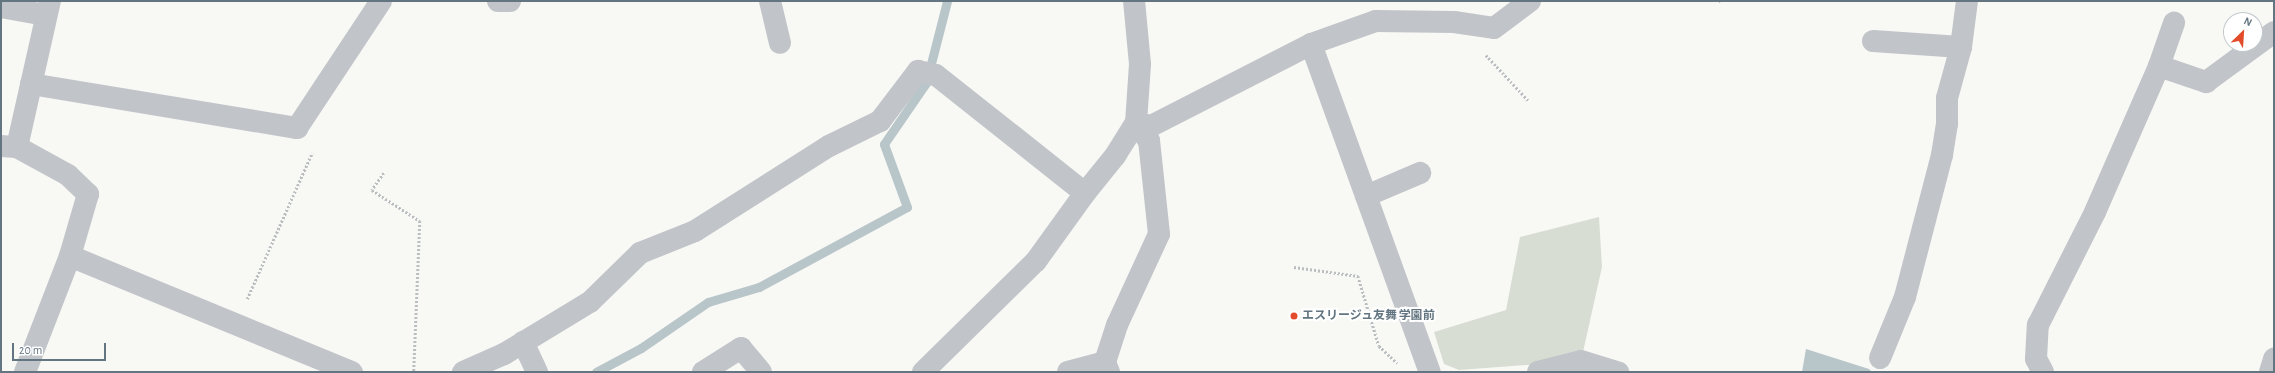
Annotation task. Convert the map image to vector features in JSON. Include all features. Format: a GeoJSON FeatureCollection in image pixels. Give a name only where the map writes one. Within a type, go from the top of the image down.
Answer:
{"type":"FeatureCollection","features":[{"type":"Feature","properties":{"kind":"street"},"geometry":{"type":"LineString","coordinates":[[31,84],[297,128],[381,1]]}},
{"type":"Feature","properties":{"kind":"street"},"geometry":{"type":"LineString","coordinates":[[498,1],[510,1]]}},
{"type":"Feature","properties":{"kind":"street"},"geometry":{"type":"LineString","coordinates":[[770,1],[780,43]]}},
{"type":"Feature","properties":{"kind":"street"},"geometry":{"type":"LineString","coordinates":[[923,372],[1036,261],[1084,193],[1115,156],[1136,123],[1140,64],[1134,1]]}},
{"type":"Feature","properties":{"kind":"street"},"geometry":{"type":"LineString","coordinates":[[1136,123],[1151,126],[1311,44],[1376,21],[1454,22],[1494,28],[1530,1]]}},
{"type":"Feature","properties":{"kind":"street"},"geometry":{"type":"LineString","coordinates":[[1880,358],[1905,297],[1942,155],[1947,124],[1947,98],[1961,47],[1967,1]]}},
{"type":"Feature","properties":{"kind":"street"},"geometry":{"type":"LineString","coordinates":[[1,7],[48,8],[31,84],[9,146],[68,175],[88,194],[70,256],[25,372]]}},
{"type":"Feature","properties":{"kind":"street"},"geometry":{"type":"LineString","coordinates":[[2043,372],[2036,359],[2038,325],[2095,212],[2159,66],[2174,23]]}},
{"type":"Feature","properties":{"kind":"street"},"geometry":{"type":"LineString","coordinates":[[2159,66],[2206,82],[2274,32]]}},
{"type":"Feature","properties":{"kind":"street"},"geometry":{"type":"LineString","coordinates":[[1873,41],[1961,47]]}},
{"type":"Feature","properties":{"kind":"street"},"geometry":{"type":"LineString","coordinates":[[1311,44],[1427,364]]}},
{"type":"Feature","properties":{"kind":"street"},"geometry":{"type":"LineString","coordinates":[[463,372],[523,342],[590,302],[640,253],[695,231],[829,146],[880,121],[918,71],[936,75],[1084,193]]}},
{"type":"Feature","properties":{"kind":"street"},"geometry":{"type":"LineString","coordinates":[[1068,372],[1107,367],[1117,325],[1159,234],[1149,141],[1136,123]]}},
{"type":"Feature","properties":{"kind":"street"},"geometry":{"type":"LineString","coordinates":[[1366,196],[1420,173]]}},
{"type":"Feature","properties":{"kind":"street"},"geometry":{"type":"LineString","coordinates":[[70,256],[352,372]]}},
{"type":"Feature","properties":{"kind":"street"},"geometry":{"type":"LineString","coordinates":[[523,342],[537,372]]}},
{"type":"Feature","properties":{"kind":"street"},"geometry":{"type":"LineString","coordinates":[[703,372],[741,348],[761,372]]}},
{"type":"Feature","properties":{"kind":"street"},"geometry":{"type":"LineString","coordinates":[[2270,372],[2274,359]]}},
{"type":"Feature","properties":{"kind":"street"},"geometry":{"type":"LineString","coordinates":[[1538,372],[1583,366],[1618,372]]}},
{"type":"Feature","properties":{"kind":"path"},"geometry":{"type":"LineString","coordinates":[[1454,22],[1528,100]]}},
{"type":"Feature","properties":{"kind":"path"},"geometry":{"type":"LineString","coordinates":[[246,302],[312,153]]}},
{"type":"Feature","properties":{"kind":"path"},"geometry":{"type":"LineString","coordinates":[[384,173],[372,190],[420,221],[414,372]]}},
{"type":"Feature","properties":{"kind":"path"},"geometry":{"type":"LineString","coordinates":[[1294,267],[1358,276],[1379,346],[1399,366],[1427,364]]}},
{"type":"Feature","properties":{"kind":"shaded area"},"geometry":{"type":"Polygon","coordinates":[[[1599,217],[1602,267],[1581,361],[1459,370],[1444,364],[1434,332],[1506,310],[1520,237],[1599,217]]]}},
{"type":"Feature","properties":{"kind":"shaded area"},"geometry":{"type":"Polygon","coordinates":[[[1806,349],[1869,369],[1872,372],[1802,372],[1806,349]]]}},
{"type":"Feature","properties":{"kind":"waterway"},"geometry":{"type":"LineString","coordinates":[[596,372],[641,348],[708,302],[759,287],[907,207],[884,144],[926,83],[947,1]]}},
{"type":"Feature","properties":{"kind":"place","name":"エスリージュ友舞 学園前"},"geometry":{"type":"Point","coordinates":[1294,316]}}]}
